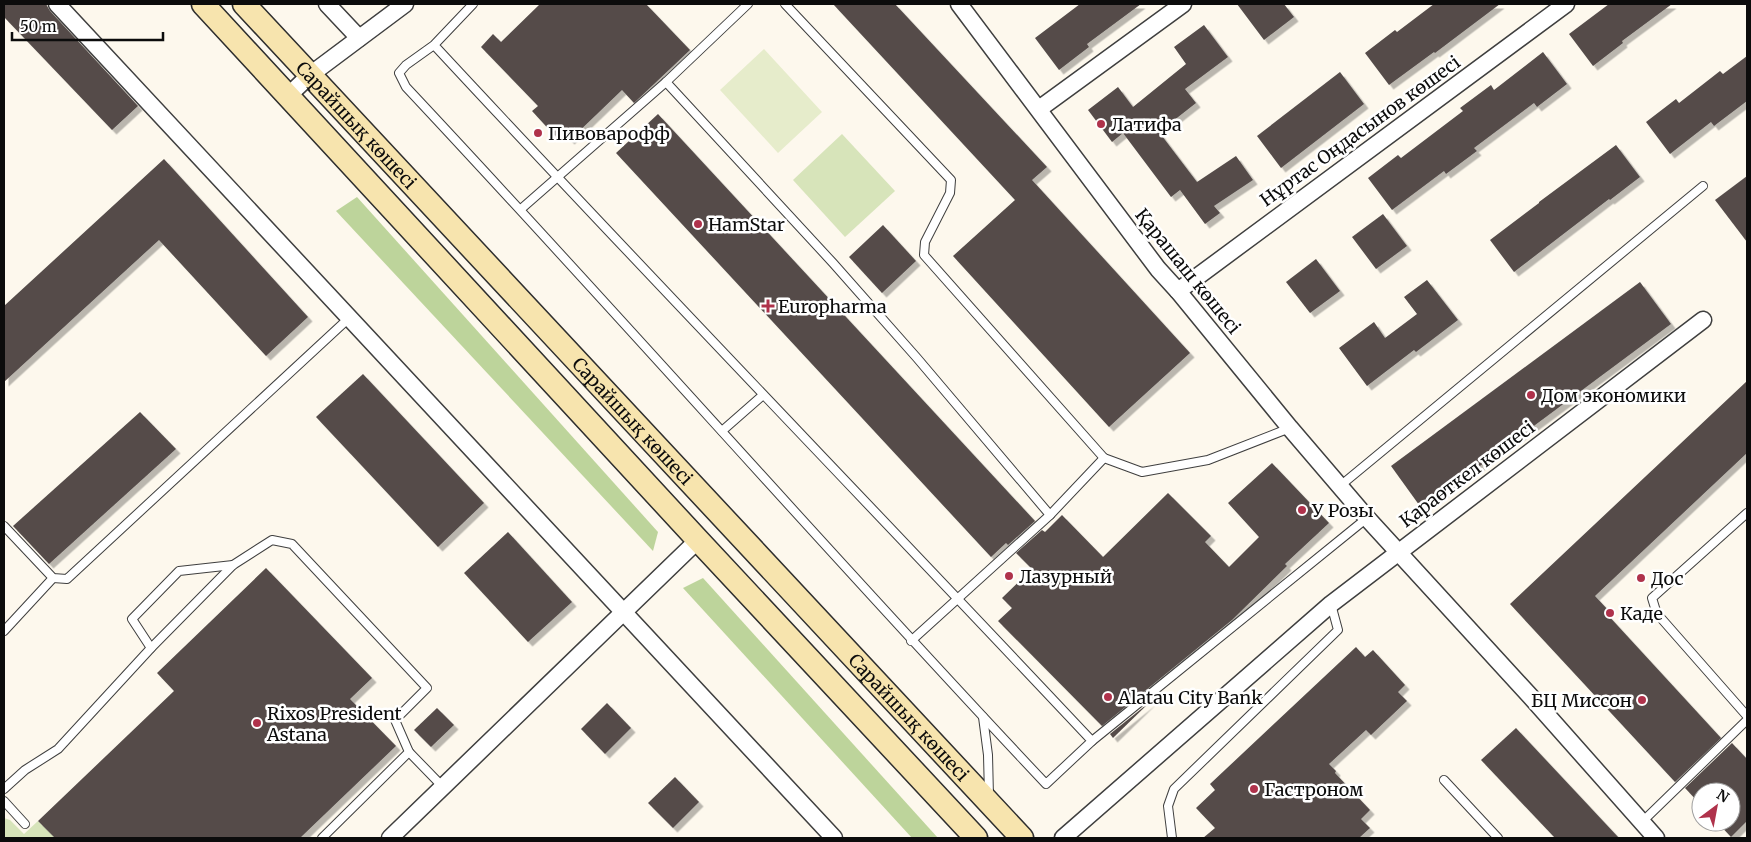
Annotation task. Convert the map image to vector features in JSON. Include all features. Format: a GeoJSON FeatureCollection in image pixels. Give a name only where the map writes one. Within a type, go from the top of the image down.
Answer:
{"type":"FeatureCollection","features":[{"type":"Feature","properties":{"kind":"main road","name":"Сарайшық көшесі"},"geometry":{"type":"LineString","coordinates":[[203,4],[976,838]]}},
{"type":"Feature","properties":{"kind":"main road","name":"Сарайшық көшесі"},"geometry":{"type":"LineString","coordinates":[[244,4],[1022,838]]}},
{"type":"Feature","properties":{"kind":"main road"},"geometry":{"type":"LineString","coordinates":[[807,657],[832,670],[988,838]]}},
{"type":"Feature","properties":{"kind":"street"},"geometry":{"type":"LineString","coordinates":[[57,4],[834,838]]}},
{"type":"Feature","properties":{"kind":"street"},"geometry":{"type":"LineString","coordinates":[[326,4],[359,38]]}},
{"type":"Feature","properties":{"kind":"street"},"geometry":{"type":"LineString","coordinates":[[289,96],[310,75],[405,4]]}},
{"type":"Feature","properties":{"kind":"street","name":"Қарашаш көшесі"},"geometry":{"type":"LineString","coordinates":[[959,4],[1158,269],[1290,428],[1367,518],[1400,552],[1656,838]]}},
{"type":"Feature","properties":{"kind":"street"},"geometry":{"type":"LineString","coordinates":[[1039,109],[1183,4]]}},
{"type":"Feature","properties":{"kind":"street","name":"Нұртас Оңдасынов көшесі"},"geometry":{"type":"LineString","coordinates":[[1178,291],[1566,4]]}},
{"type":"Feature","properties":{"kind":"street","name":"Қараөткел көшесі"},"geometry":{"type":"LineString","coordinates":[[1063,838],[1331,604],[1703,320]]}},
{"type":"Feature","properties":{"kind":"street"},"geometry":{"type":"LineString","coordinates":[[390,838],[698,540]]}},
{"type":"Feature","properties":{"kind":"lane"},"geometry":{"type":"LineString","coordinates":[[473,4],[434,45],[406,65],[400,73],[406,87],[520,209],[912,641],[1046,784],[1092,741],[1367,518]]}},
{"type":"Feature","properties":{"kind":"lane"},"geometry":{"type":"LineString","coordinates":[[520,209],[666,82],[748,4]]}},
{"type":"Feature","properties":{"kind":"lane"},"geometry":{"type":"LineString","coordinates":[[785,4],[951,180],[950,193],[925,242],[924,255],[1104,458],[1142,472],[1208,460],[1290,428]]}},
{"type":"Feature","properties":{"kind":"lane"},"geometry":{"type":"LineString","coordinates":[[434,45],[1092,741]]}},
{"type":"Feature","properties":{"kind":"lane"},"geometry":{"type":"LineString","coordinates":[[666,82],[833,262],[1050,515]]}},
{"type":"Feature","properties":{"kind":"lane"},"geometry":{"type":"LineString","coordinates":[[1340,486],[1703,186]]}},
{"type":"Feature","properties":{"kind":"lane"},"geometry":{"type":"LineString","coordinates":[[4,526],[53,578],[67,580],[349,318]]}},
{"type":"Feature","properties":{"kind":"lane"},"geometry":{"type":"LineString","coordinates":[[722,431],[764,395]]}},
{"type":"Feature","properties":{"kind":"lane"},"geometry":{"type":"LineString","coordinates":[[912,641],[1050,515],[1104,458]]}},
{"type":"Feature","properties":{"kind":"lane"},"geometry":{"type":"LineString","coordinates":[[1642,822],[1747,718],[1660,617],[1652,598],[1747,513]]}},
{"type":"Feature","properties":{"kind":"lane"},"geometry":{"type":"LineString","coordinates":[[4,789],[25,770],[58,749],[151,648],[233,565],[272,540],[292,544],[427,688],[395,720],[409,752],[443,787]]}},
{"type":"Feature","properties":{"kind":"lane"},"geometry":{"type":"LineString","coordinates":[[151,648],[132,619],[179,571],[233,565]]}},
{"type":"Feature","properties":{"kind":"lane"},"geometry":{"type":"LineString","coordinates":[[4,631],[53,578]]}},
{"type":"Feature","properties":{"kind":"lane"},"geometry":{"type":"LineString","coordinates":[[1172,838],[1168,806],[1174,789],[1338,630],[1331,604]]}},
{"type":"Feature","properties":{"kind":"lane"},"geometry":{"type":"LineString","coordinates":[[982,717],[988,755],[989,803]]}},
{"type":"Feature","properties":{"kind":"lane"},"geometry":{"type":"LineString","coordinates":[[322,838],[409,752]]}},
{"type":"Feature","properties":{"kind":"lane"},"geometry":{"type":"LineString","coordinates":[[1444,780],[1498,838]]}},
{"type":"Feature","properties":{"kind":"lane"},"geometry":{"type":"LineString","coordinates":[[4,801],[26,824]]}},
{"type":"Feature","properties":{"kind":"green space"},"geometry":{"type":"Polygon","coordinates":[[[764,49],[822,112],[778,153],[720,90],[764,49]]]}},
{"type":"Feature","properties":{"kind":"green space"},"geometry":{"type":"Polygon","coordinates":[[[842,134],[895,191],[845,237],[793,180],[842,134]]]}},
{"type":"Feature","properties":{"kind":"green space"},"geometry":{"type":"Polygon","coordinates":[[[357,197],[658,532],[653,551],[336,211],[357,197]]]}},
{"type":"Feature","properties":{"kind":"green space"},"geometry":{"type":"Polygon","coordinates":[[[703,578],[938,838],[912,838],[683,588],[703,578]]]}},
{"type":"Feature","properties":{"kind":"green space"},"geometry":{"type":"Polygon","coordinates":[[[4,818],[10,820],[24,834],[38,821],[55,838],[4,838],[4,818]]]}},
{"type":"Feature","properties":{"kind":"building"},"geometry":{"type":"Polygon","coordinates":[[[4,4],[46,4],[50,11],[138,106],[112,130],[4,17],[4,4]]]}},
{"type":"Feature","properties":{"kind":"building"},"geometry":{"type":"Polygon","coordinates":[[[540,4],[646,4],[690,50],[634,103],[622,90],[570,140],[561,130],[555,136],[532,111],[538,106],[481,47],[493,34],[501,42],[540,4]]]}},
{"type":"Feature","properties":{"kind":"building"},"geometry":{"type":"Polygon","coordinates":[[[833,4],[895,4],[1047,167],[1032,180],[1190,353],[1109,427],[953,256],[1015,200],[833,4]]]}},
{"type":"Feature","properties":{"kind":"building"},"geometry":{"type":"Polygon","coordinates":[[[1080,4],[1141,4],[1087,44],[1089,47],[1059,70],[1035,38],[1080,4]]]}},
{"type":"Feature","properties":{"kind":"building"},"geometry":{"type":"Polygon","coordinates":[[[1237,4],[1284,4],[1294,17],[1264,40],[1237,4]]]}},
{"type":"Feature","properties":{"kind":"building"},"geometry":{"type":"Polygon","coordinates":[[[1434,4],[1500,4],[1389,85],[1365,53],[1434,4]]]}},
{"type":"Feature","properties":{"kind":"building"},"geometry":{"type":"Polygon","coordinates":[[[1609,4],[1672,4],[1622,41],[1623,43],[1593,66],[1569,34],[1609,4]]]}},
{"type":"Feature","properties":{"kind":"building"},"geometry":{"type":"Polygon","coordinates":[[[1204,25],[1228,57],[1185,89],[1196,103],[1159,132],[1197,182],[1236,156],[1253,180],[1214,206],[1220,213],[1205,224],[1180,190],[1171,197],[1123,133],[1112,142],[1088,110],[1118,87],[1133,107],[1186,64],[1174,47],[1204,25]]]}},
{"type":"Feature","properties":{"kind":"building"},"geometry":{"type":"Polygon","coordinates":[[[1543,52],[1567,84],[1537,107],[1534,103],[1474,148],[1477,151],[1446,174],[1444,171],[1392,210],[1368,178],[1398,155],[1401,158],[1463,111],[1460,108],[1491,85],[1494,90],[1543,52]]]}},
{"type":"Feature","properties":{"kind":"building"},"geometry":{"type":"Polygon","coordinates":[[[1747,56],[1747,101],[1714,126],[1711,122],[1670,154],[1646,122],[1676,99],[1679,103],[1720,71],[1723,74],[1747,56]]]}},
{"type":"Feature","properties":{"kind":"building"},"geometry":{"type":"Polygon","coordinates":[[[1340,72],[1364,104],[1281,168],[1257,136],[1340,72]]]}},
{"type":"Feature","properties":{"kind":"building"},"geometry":{"type":"Polygon","coordinates":[[[658,114],[1035,521],[1008,545],[1006,543],[991,557],[616,153],[658,114]]]}},
{"type":"Feature","properties":{"kind":"building"},"geometry":{"type":"Polygon","coordinates":[[[1616,145],[1640,177],[1514,272],[1490,240],[1616,145]]]}},
{"type":"Feature","properties":{"kind":"building"},"geometry":{"type":"Polygon","coordinates":[[[164,159],[308,317],[266,356],[159,240],[4,382],[4,306],[164,159]]]}},
{"type":"Feature","properties":{"kind":"building"},"geometry":{"type":"Polygon","coordinates":[[[1747,176],[1747,242],[1715,200],[1747,176]]]}},
{"type":"Feature","properties":{"kind":"building"},"geometry":{"type":"Polygon","coordinates":[[[1383,214],[1407,246],[1376,269],[1352,237],[1383,214]]]}},
{"type":"Feature","properties":{"kind":"building"},"geometry":{"type":"Polygon","coordinates":[[[883,225],[916,261],[882,293],[849,257],[883,225]]]}},
{"type":"Feature","properties":{"kind":"building"},"geometry":{"type":"Polygon","coordinates":[[[1316,259],[1340,291],[1310,313],[1286,282],[1316,259]]]}},
{"type":"Feature","properties":{"kind":"building"},"geometry":{"type":"Polygon","coordinates":[[[1427,280],[1458,320],[1416,352],[1414,350],[1367,386],[1339,348],[1374,322],[1385,338],[1417,314],[1404,297],[1427,280]]]}},
{"type":"Feature","properties":{"kind":"building","name":"Дом экономики"},"geometry":{"type":"Polygon","coordinates":[[[1640,282],[1671,324],[1422,509],[1391,466],[1640,282]]]}},
{"type":"Feature","properties":{"kind":"building"},"geometry":{"type":"Polygon","coordinates":[[[363,374],[484,503],[438,547],[316,417],[363,374]]]}},
{"type":"Feature","properties":{"kind":"building"},"geometry":{"type":"Polygon","coordinates":[[[1747,381],[1747,453],[1595,596],[1609,611],[1606,613],[1721,738],[1675,782],[1510,604],[1747,381]]]}},
{"type":"Feature","properties":{"kind":"building"},"geometry":{"type":"Polygon","coordinates":[[[140,412],[176,449],[49,564],[13,526],[140,412]]]}},
{"type":"Feature","properties":{"kind":"building"},"geometry":{"type":"Polygon","coordinates":[[[1272,463],[1329,523],[1285,564],[1287,566],[1232,620],[1102,726],[998,621],[1012,608],[1002,598],[1032,569],[1016,553],[1042,530],[1045,532],[1062,515],[1103,557],[1168,493],[1211,536],[1205,542],[1229,567],[1259,537],[1228,503],[1272,463]]]}},
{"type":"Feature","properties":{"kind":"building"},"geometry":{"type":"Polygon","coordinates":[[[508,532],[572,602],[528,642],[464,573],[508,532]]]}},
{"type":"Feature","properties":{"kind":"building","name":"Rixos President Astana"},"geometry":{"type":"Polygon","coordinates":[[[266,568],[372,678],[350,699],[396,746],[300,838],[55,838],[38,821],[174,691],[157,673],[266,568]]]}},
{"type":"Feature","properties":{"kind":"building"},"geometry":{"type":"Polygon","coordinates":[[[1356,647],[1365,657],[1373,650],[1405,685],[1398,692],[1407,701],[1371,735],[1366,730],[1329,764],[1336,771],[1335,773],[1370,810],[1361,819],[1370,828],[1359,838],[1203,838],[1215,828],[1196,808],[1215,790],[1210,784],[1356,647]]]}},
{"type":"Feature","properties":{"kind":"building"},"geometry":{"type":"Polygon","coordinates":[[[1151,701],[1113,738],[1110,734],[1151,701]]]}},
{"type":"Feature","properties":{"kind":"building"},"geometry":{"type":"Polygon","coordinates":[[[607,703],[631,728],[605,754],[581,729],[607,703]]]}},
{"type":"Feature","properties":{"kind":"building"},"geometry":{"type":"Polygon","coordinates":[[[437,708],[454,725],[431,747],[414,730],[437,708]]]}},
{"type":"Feature","properties":{"kind":"building"},"geometry":{"type":"Polygon","coordinates":[[[1516,728],[1619,838],[1555,838],[1481,760],[1516,728]]]}},
{"type":"Feature","properties":{"kind":"building"},"geometry":{"type":"Polygon","coordinates":[[[1732,743],[1747,759],[1747,821],[1741,827],[1741,782],[1691,782],[1732,743]]]}},
{"type":"Feature","properties":{"kind":"building"},"geometry":{"type":"Polygon","coordinates":[[[675,777],[699,802],[673,828],[648,803],[675,777]]]}},
{"type":"Feature","properties":{"kind":"building"},"geometry":{"type":"Polygon","coordinates":[[[1691,782],[1691,794],[1685,788],[1691,782]]]}},
{"type":"Feature","properties":{"kind":"building"},"geometry":{"type":"Polygon","coordinates":[[[1726,832],[1736,832],[1731,837],[1726,832]]]}},
{"type":"Feature","properties":{"kind":"place","name":"Латифа"},"geometry":{"type":"Point","coordinates":[1101,124]}},
{"type":"Feature","properties":{"kind":"place","name":"Пивоварофф"},"geometry":{"type":"Point","coordinates":[538,133]}},
{"type":"Feature","properties":{"kind":"place","name":"HamStar"},"geometry":{"type":"Point","coordinates":[698,224]}},
{"type":"Feature","properties":{"kind":"place","name":"Europharma"},"geometry":{"type":"Point","coordinates":[768,306]}},
{"type":"Feature","properties":{"kind":"place","name":"Дом экономики"},"geometry":{"type":"Point","coordinates":[1531,395]}},
{"type":"Feature","properties":{"kind":"place","name":"У Розы"},"geometry":{"type":"Point","coordinates":[1302,510]}},
{"type":"Feature","properties":{"kind":"place","name":"Лазурный"},"geometry":{"type":"Point","coordinates":[1009,576]}},
{"type":"Feature","properties":{"kind":"place","name":"Дос"},"geometry":{"type":"Point","coordinates":[1641,578]}},
{"type":"Feature","properties":{"kind":"place","name":"Каде"},"geometry":{"type":"Point","coordinates":[1610,613]}},
{"type":"Feature","properties":{"kind":"place","name":"Alatau City Bank"},"geometry":{"type":"Point","coordinates":[1108,697]}},
{"type":"Feature","properties":{"kind":"place","name":"БЦ Миссон"},"geometry":{"type":"Point","coordinates":[1642,700]}},
{"type":"Feature","properties":{"kind":"place","name":"Rixos President Astana"},"geometry":{"type":"Point","coordinates":[257,723]}},
{"type":"Feature","properties":{"kind":"place","name":"Гастроном"},"geometry":{"type":"Point","coordinates":[1254,789]}}]}
